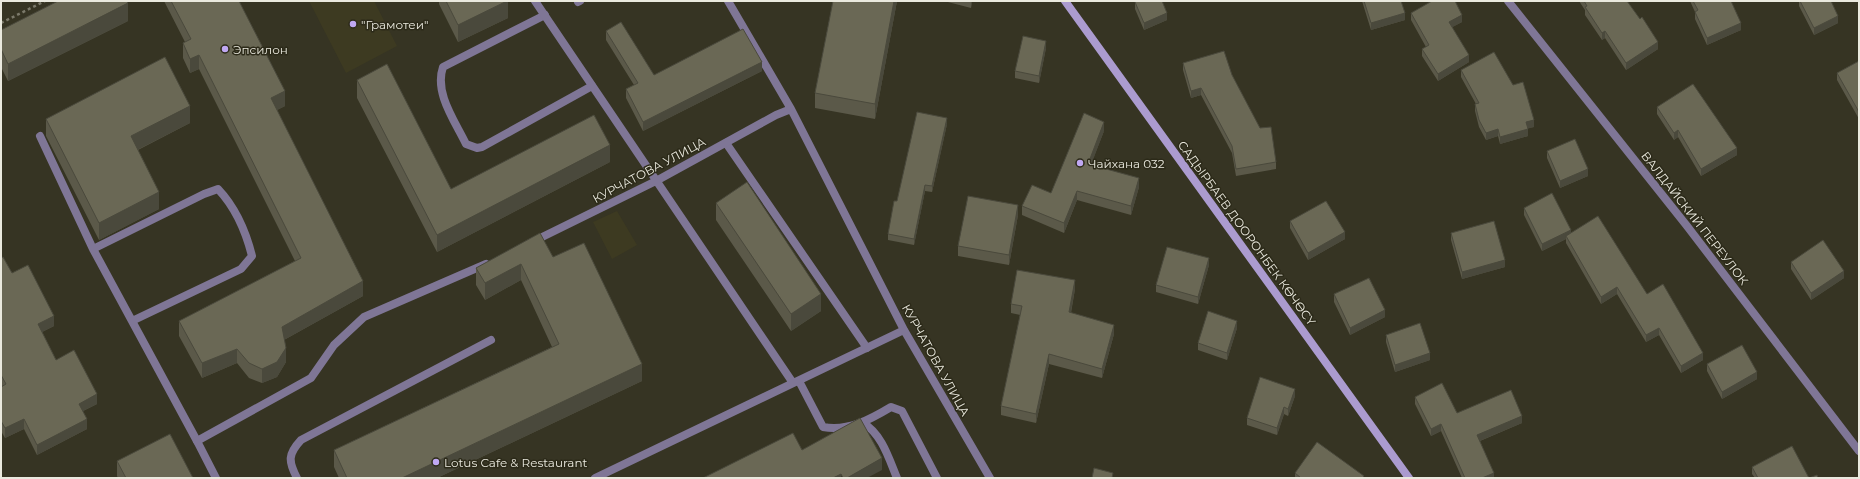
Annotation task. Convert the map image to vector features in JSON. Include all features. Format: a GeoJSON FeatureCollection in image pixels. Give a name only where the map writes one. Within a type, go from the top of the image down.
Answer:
{"type":"FeatureCollection","features":[{"type":"Feature","properties":{"kind":"main road","name":"САДЫРБАЕВ ДООРОНБЕК КӨЧӨСҮ"},"geometry":{"type":"LineString","coordinates":[[1065,1],[1409,478]]}},
{"type":"Feature","properties":{"kind":"street"},"geometry":{"type":"LineString","coordinates":[[535,1],[656,181],[796,382],[823,427],[835,428],[863,423],[891,407],[898,408],[902,411],[937,478]]}},
{"type":"Feature","properties":{"kind":"street"},"geometry":{"type":"LineString","coordinates":[[728,1],[791,109]]}},
{"type":"Feature","properties":{"kind":"street","name":"ВАЛДАЙСКИЙ ПЕРЕУЛОК"},"geometry":{"type":"LineString","coordinates":[[1508,1],[1687,226],[1859,451]]}},
{"type":"Feature","properties":{"kind":"street"},"geometry":{"type":"LineString","coordinates":[[544,15],[443,67],[440,78],[440,90],[466,144],[477,148],[482,146],[592,86]]}},
{"type":"Feature","properties":{"kind":"street","name":"КУРЧАТОВА УЛИЦА"},"geometry":{"type":"LineString","coordinates":[[526,245],[656,181],[776,115],[791,109],[904,330],[990,478]]}},
{"type":"Feature","properties":{"kind":"street"},"geometry":{"type":"LineString","coordinates":[[40,136],[93,249],[216,478]]}},
{"type":"Feature","properties":{"kind":"street"},"geometry":{"type":"LineString","coordinates":[[726,142],[867,348]]}},
{"type":"Feature","properties":{"kind":"street"},"geometry":{"type":"LineString","coordinates":[[93,249],[204,194],[218,189],[230,201],[249,243],[252,256],[242,269],[132,322]]}},
{"type":"Feature","properties":{"kind":"street"},"geometry":{"type":"LineString","coordinates":[[198,442],[311,378],[334,344],[364,317],[492,261]]}},
{"type":"Feature","properties":{"kind":"street"},"geometry":{"type":"LineString","coordinates":[[595,478],[904,330]]}},
{"type":"Feature","properties":{"kind":"street"},"geometry":{"type":"LineString","coordinates":[[297,478],[291,466],[292,450],[301,440],[491,340]]}},
{"type":"Feature","properties":{"kind":"street"},"geometry":{"type":"LineString","coordinates":[[863,423],[871,428],[884,448],[897,478]]}},
{"type":"Feature","properties":{"kind":"path"},"geometry":{"type":"LineString","coordinates":[[1,23],[45,1]]}},
{"type":"Feature","properties":{"kind":"shaded area","name":"\"Грамотеи\""},"geometry":{"type":"Polygon","coordinates":[[[309,1],[374,1],[397,46],[346,73],[309,1]]]}},
{"type":"Feature","properties":{"kind":"shaded area"},"geometry":{"type":"Polygon","coordinates":[[[617,211],[637,245],[612,259],[593,222],[617,211]]]}},
{"type":"Feature","properties":{"kind":"building"},"geometry":{"type":"Polygon","coordinates":[[[58,1],[126,1],[128,3],[8,64],[1,49],[1,30],[58,1]]]}},
{"type":"Feature","properties":{"kind":"building"},"geometry":{"type":"Polygon","coordinates":[[[171,1],[239,1],[285,91],[271,98],[363,281],[282,327],[286,348],[277,362],[262,369],[249,363],[237,349],[202,363],[179,321],[301,258],[199,55],[190,59],[183,43],[191,39],[171,1]]]}},
{"type":"Feature","properties":{"kind":"building"},"geometry":{"type":"Polygon","coordinates":[[[446,1],[507,1],[458,25],[446,1]]]}},
{"type":"Feature","properties":{"kind":"building"},"geometry":{"type":"Polygon","coordinates":[[[833,1],[894,1],[875,104],[815,93],[833,1]]]}},
{"type":"Feature","properties":{"kind":"building"},"geometry":{"type":"Polygon","coordinates":[[[1162,1],[1167,13],[1144,23],[1135,2],[1162,1]]]}},
{"type":"Feature","properties":{"kind":"building"},"geometry":{"type":"Polygon","coordinates":[[[1364,1],[1401,1],[1405,13],[1371,23],[1364,1]]]}},
{"type":"Feature","properties":{"kind":"building"},"geometry":{"type":"Polygon","coordinates":[[[1432,1],[1455,1],[1462,15],[1449,22],[1469,55],[1438,74],[1422,49],[1429,45],[1411,13],[1432,1]]]}},
{"type":"Feature","properties":{"kind":"building"},"geometry":{"type":"Polygon","coordinates":[[[1584,1],[1627,1],[1640,19],[1642,17],[1658,42],[1626,63],[1605,31],[1602,33],[1585,7],[1587,6],[1584,1]]]}},
{"type":"Feature","properties":{"kind":"building"},"geometry":{"type":"Polygon","coordinates":[[[1693,1],[1731,1],[1741,23],[1707,38],[1695,12],[1698,10],[1693,1]]]}},
{"type":"Feature","properties":{"kind":"building"},"geometry":{"type":"Polygon","coordinates":[[[1800,1],[1831,1],[1838,16],[1814,28],[1800,1]]]}},
{"type":"Feature","properties":{"kind":"building"},"geometry":{"type":"Polygon","coordinates":[[[621,22],[654,75],[743,29],[762,62],[643,122],[626,89],[638,83],[606,31],[621,22]]]}},
{"type":"Feature","properties":{"kind":"building"},"geometry":{"type":"Polygon","coordinates":[[[1023,36],[1046,41],[1039,76],[1015,71],[1023,36]]]}},
{"type":"Feature","properties":{"kind":"building"},"geometry":{"type":"Polygon","coordinates":[[[1224,51],[1232,75],[1260,128],[1271,127],[1276,162],[1236,169],[1232,146],[1201,88],[1191,91],[1183,63],[1224,51]]]}},
{"type":"Feature","properties":{"kind":"building"},"geometry":{"type":"Polygon","coordinates":[[[1494,52],[1513,85],[1523,82],[1534,120],[1526,122],[1528,129],[1500,137],[1498,129],[1486,133],[1479,120],[1475,104],[1479,103],[1461,70],[1494,52]]]}},
{"type":"Feature","properties":{"kind":"building"},"geometry":{"type":"Polygon","coordinates":[[[165,57],[190,106],[131,136],[159,192],[99,223],[46,119],[165,57]]]}},
{"type":"Feature","properties":{"kind":"building"},"geometry":{"type":"Polygon","coordinates":[[[1859,61],[1859,112],[1837,73],[1859,61]]]}},
{"type":"Feature","properties":{"kind":"building"},"geometry":{"type":"Polygon","coordinates":[[[387,64],[451,189],[594,115],[610,145],[437,235],[357,80],[387,64]]]}},
{"type":"Feature","properties":{"kind":"building"},"geometry":{"type":"Polygon","coordinates":[[[1693,84],[1737,148],[1701,169],[1678,130],[1674,133],[1657,107],[1693,84]]]}},
{"type":"Feature","properties":{"kind":"building"},"geometry":{"type":"Polygon","coordinates":[[[917,112],[947,118],[932,186],[925,185],[914,239],[888,234],[894,201],[897,201],[917,112]]]}},
{"type":"Feature","properties":{"kind":"building"},"geometry":{"type":"Polygon","coordinates":[[[1084,113],[1104,122],[1088,164],[1139,178],[1131,206],[1077,191],[1064,223],[1022,206],[1032,185],[1051,193],[1084,113]]]}},
{"type":"Feature","properties":{"kind":"building"},"geometry":{"type":"Polygon","coordinates":[[[1575,139],[1588,169],[1560,181],[1547,151],[1575,139]]]}},
{"type":"Feature","properties":{"kind":"building"},"geometry":{"type":"Polygon","coordinates":[[[747,182],[821,294],[791,314],[716,203],[747,182]]]}},
{"type":"Feature","properties":{"kind":"building"},"geometry":{"type":"Polygon","coordinates":[[[1552,193],[1571,230],[1542,244],[1524,208],[1552,193]]]}},
{"type":"Feature","properties":{"kind":"building"},"geometry":{"type":"Polygon","coordinates":[[[968,196],[1018,205],[1009,255],[958,246],[968,196]]]}},
{"type":"Feature","properties":{"kind":"building"},"geometry":{"type":"Polygon","coordinates":[[[1326,201],[1345,232],[1308,253],[1290,221],[1326,201]]]}},
{"type":"Feature","properties":{"kind":"building"},"geometry":{"type":"Polygon","coordinates":[[[1598,216],[1647,294],[1663,284],[1703,353],[1681,366],[1659,328],[1646,335],[1617,287],[1601,297],[1566,236],[1598,216]]]}},
{"type":"Feature","properties":{"kind":"building"},"geometry":{"type":"Polygon","coordinates":[[[1494,221],[1505,260],[1462,272],[1451,233],[1494,221]]]}},
{"type":"Feature","properties":{"kind":"building"},"geometry":{"type":"Polygon","coordinates":[[[540,233],[553,257],[584,243],[642,364],[402,478],[347,478],[334,450],[559,344],[521,264],[485,283],[476,268],[540,233]]]}},
{"type":"Feature","properties":{"kind":"building"},"geometry":{"type":"Polygon","coordinates":[[[1823,240],[1844,271],[1811,293],[1791,262],[1823,240]]]}},
{"type":"Feature","properties":{"kind":"building"},"geometry":{"type":"Polygon","coordinates":[[[1167,247],[1209,258],[1198,297],[1156,285],[1167,247]]]}},
{"type":"Feature","properties":{"kind":"building"},"geometry":{"type":"Polygon","coordinates":[[[3,257],[12,273],[28,265],[54,316],[38,324],[56,360],[74,350],[97,394],[79,404],[87,419],[37,445],[24,419],[5,428],[1,421],[1,387],[6,384],[1,375],[1,258],[3,257]]]}},
{"type":"Feature","properties":{"kind":"building"},"geometry":{"type":"Polygon","coordinates":[[[1017,270],[1075,280],[1069,312],[1114,325],[1102,369],[1049,354],[1036,414],[1001,406],[1022,306],[1011,304],[1017,270]]]}},
{"type":"Feature","properties":{"kind":"building"},"geometry":{"type":"Polygon","coordinates":[[[1369,278],[1385,310],[1350,328],[1334,294],[1369,278]]]}},
{"type":"Feature","properties":{"kind":"building"},"geometry":{"type":"Polygon","coordinates":[[[1208,311],[1237,321],[1227,353],[1198,343],[1208,311]]]}},
{"type":"Feature","properties":{"kind":"building"},"geometry":{"type":"Polygon","coordinates":[[[1420,323],[1430,353],[1395,365],[1386,335],[1420,323]]]}},
{"type":"Feature","properties":{"kind":"building"},"geometry":{"type":"Polygon","coordinates":[[[1742,345],[1757,372],[1722,392],[1707,364],[1742,345]]]}},
{"type":"Feature","properties":{"kind":"building"},"geometry":{"type":"Polygon","coordinates":[[[1260,377],[1295,389],[1288,409],[1284,407],[1277,428],[1247,418],[1260,377]]]}},
{"type":"Feature","properties":{"kind":"building"},"geometry":{"type":"Polygon","coordinates":[[[1442,383],[1457,413],[1511,390],[1522,416],[1477,435],[1494,473],[1482,478],[1465,478],[1441,424],[1431,429],[1415,397],[1442,383]]]}},
{"type":"Feature","properties":{"kind":"building"},"geometry":{"type":"Polygon","coordinates":[[[860,418],[882,458],[847,478],[843,478],[841,474],[833,478],[703,478],[793,433],[802,450],[860,418]]]}},
{"type":"Feature","properties":{"kind":"building"},"geometry":{"type":"Polygon","coordinates":[[[170,434],[193,478],[126,478],[117,461],[170,434]]]}},
{"type":"Feature","properties":{"kind":"building"},"geometry":{"type":"Polygon","coordinates":[[[1317,442],[1364,476],[1362,478],[1301,478],[1295,473],[1317,442]]]}},
{"type":"Feature","properties":{"kind":"building"},"geometry":{"type":"Polygon","coordinates":[[[1792,446],[1809,478],[1758,478],[1752,467],[1792,446]]]}},
{"type":"Feature","properties":{"kind":"building"},"geometry":{"type":"Polygon","coordinates":[[[1094,468],[1113,473],[1112,478],[1092,478],[1094,468]]]}},
{"type":"Feature","properties":{"kind":"building"},"geometry":{"type":"Polygon","coordinates":[[[1817,475],[1818,478],[1809,478],[1817,475]]]}},
{"type":"Feature","properties":{"kind":"place","name":"\"Грамотеи\""},"geometry":{"type":"Point","coordinates":[353,24]}},
{"type":"Feature","properties":{"kind":"place","name":"Эпсилон"},"geometry":{"type":"Point","coordinates":[225,49]}},
{"type":"Feature","properties":{"kind":"place","name":"Чайхана 032"},"geometry":{"type":"Point","coordinates":[1080,163]}},
{"type":"Feature","properties":{"kind":"place","name":"Lotus Cafe & Restaurant"},"geometry":{"type":"Point","coordinates":[436,462]}}]}
